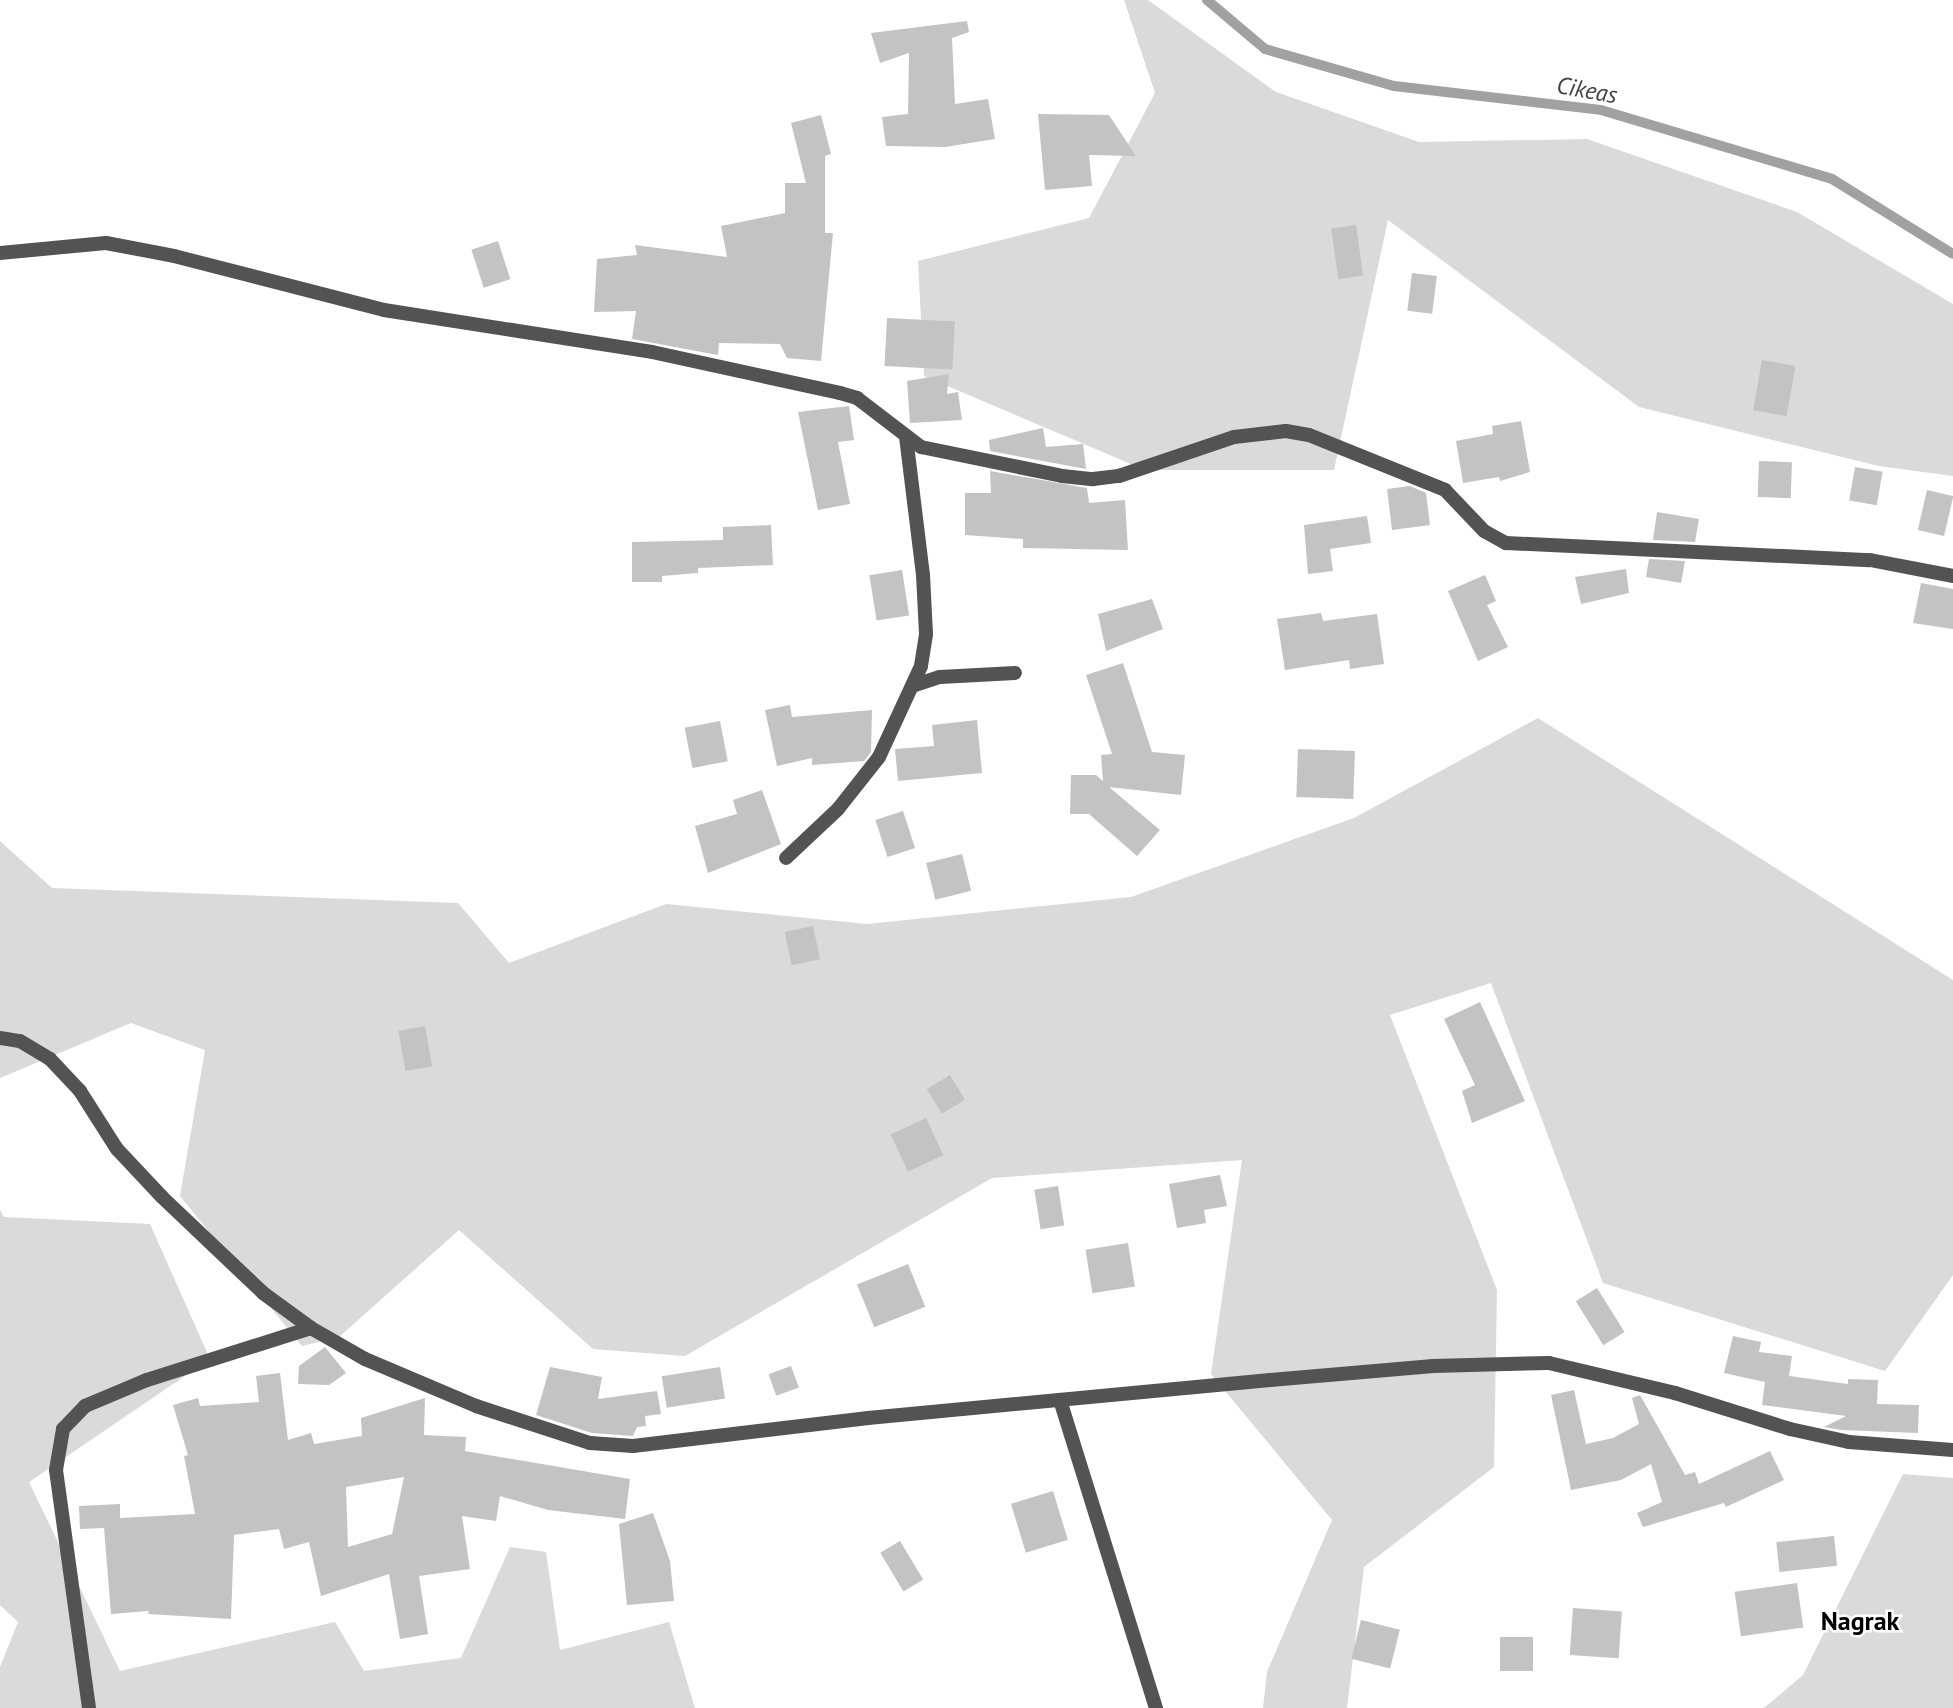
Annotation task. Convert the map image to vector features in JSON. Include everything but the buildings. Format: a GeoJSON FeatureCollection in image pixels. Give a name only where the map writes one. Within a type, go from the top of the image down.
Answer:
{"type":"FeatureCollection","features":[{"type":"Feature","properties":{"kind":"street"},"geometry":{"type":"LineString","coordinates":[[0,253],[106,243],[174,256],[384,310],[652,352],[857,398],[921,447],[979,461],[1093,479],[1119,476],[1234,437],[1286,431],[1309,435],[1445,490],[1484,531],[1506,543],[1870,560],[1953,576]]}},
{"type":"Feature","properties":{"kind":"street"},"geometry":{"type":"LineString","coordinates":[[786,858],[838,809],[879,757],[915,685],[926,634],[906,436]]}},
{"type":"Feature","properties":{"kind":"street"},"geometry":{"type":"LineString","coordinates":[[915,685],[940,677],[1015,673]]}},
{"type":"Feature","properties":{"kind":"street"},"geometry":{"type":"LineString","coordinates":[[0,1038],[20,1041],[50,1059],[80,1091],[117,1149],[162,1197],[263,1293],[311,1328],[365,1359],[477,1406],[590,1443],[633,1447],[1060,1400],[1433,1366],[1549,1363],[1628,1380],[1814,1435],[1849,1442],[1953,1450]]}},
{"type":"Feature","properties":{"kind":"street"},"geometry":{"type":"LineString","coordinates":[[89,1708],[56,1470],[63,1429],[85,1406],[147,1380],[311,1328]]}},
{"type":"Feature","properties":{"kind":"street"},"geometry":{"type":"LineString","coordinates":[[1060,1400],[1156,1708]]}},
{"type":"Feature","properties":{"kind":"shaded area"},"geometry":{"type":"Polygon","coordinates":[[[1124,0],[1148,0],[1276,92],[1419,142],[1587,139],[1797,212],[1953,304],[1953,476],[1879,466],[1639,407],[1388,220],[1334,470],[1145,470],[924,376],[918,261],[1089,218],[1155,93],[1124,0]]]}},
{"type":"Feature","properties":{"kind":"shaded area"},"geometry":{"type":"Polygon","coordinates":[[[1538,718],[1953,980],[1953,1275],[1885,1371],[1603,1283],[1491,983],[1390,1015],[1497,1290],[1494,1467],[1364,1567],[1347,1708],[1263,1708],[1267,1672],[1332,1520],[1211,1374],[1242,1160],[992,1178],[685,1356],[593,1349],[459,1230],[339,1337],[302,1346],[180,1196],[205,1050],[131,1023],[0,1078],[0,841],[52,888],[458,903],[509,963],[666,904],[867,924],[1131,897],[1354,818],[1538,718]]]}},
{"type":"Feature","properties":{"kind":"shaded area"},"geometry":{"type":"Polygon","coordinates":[[[0,1210],[4,1217],[150,1224],[210,1359],[29,1482],[120,1671],[335,1622],[364,1671],[461,1658],[510,1547],[546,1552],[560,1650],[669,1622],[695,1708],[0,1708],[0,1667],[18,1622],[0,1605],[0,1210]]]}},
{"type":"Feature","properties":{"kind":"shaded area"},"geometry":{"type":"Polygon","coordinates":[[[1903,1474],[1953,1478],[1953,1708],[1764,1708],[1803,1675],[1903,1474]]]}},
{"type":"Feature","properties":{"kind":"waterway","name":"Cikeas"},"geometry":{"type":"LineString","coordinates":[[1207,0],[1265,49],[1394,86],[1601,110],[1832,179],[1953,254]]}},
{"type":"Feature","properties":{"kind":"district","name":"Nagrak"},"geometry":{"type":"Point","coordinates":[1860,1621]}}]}
